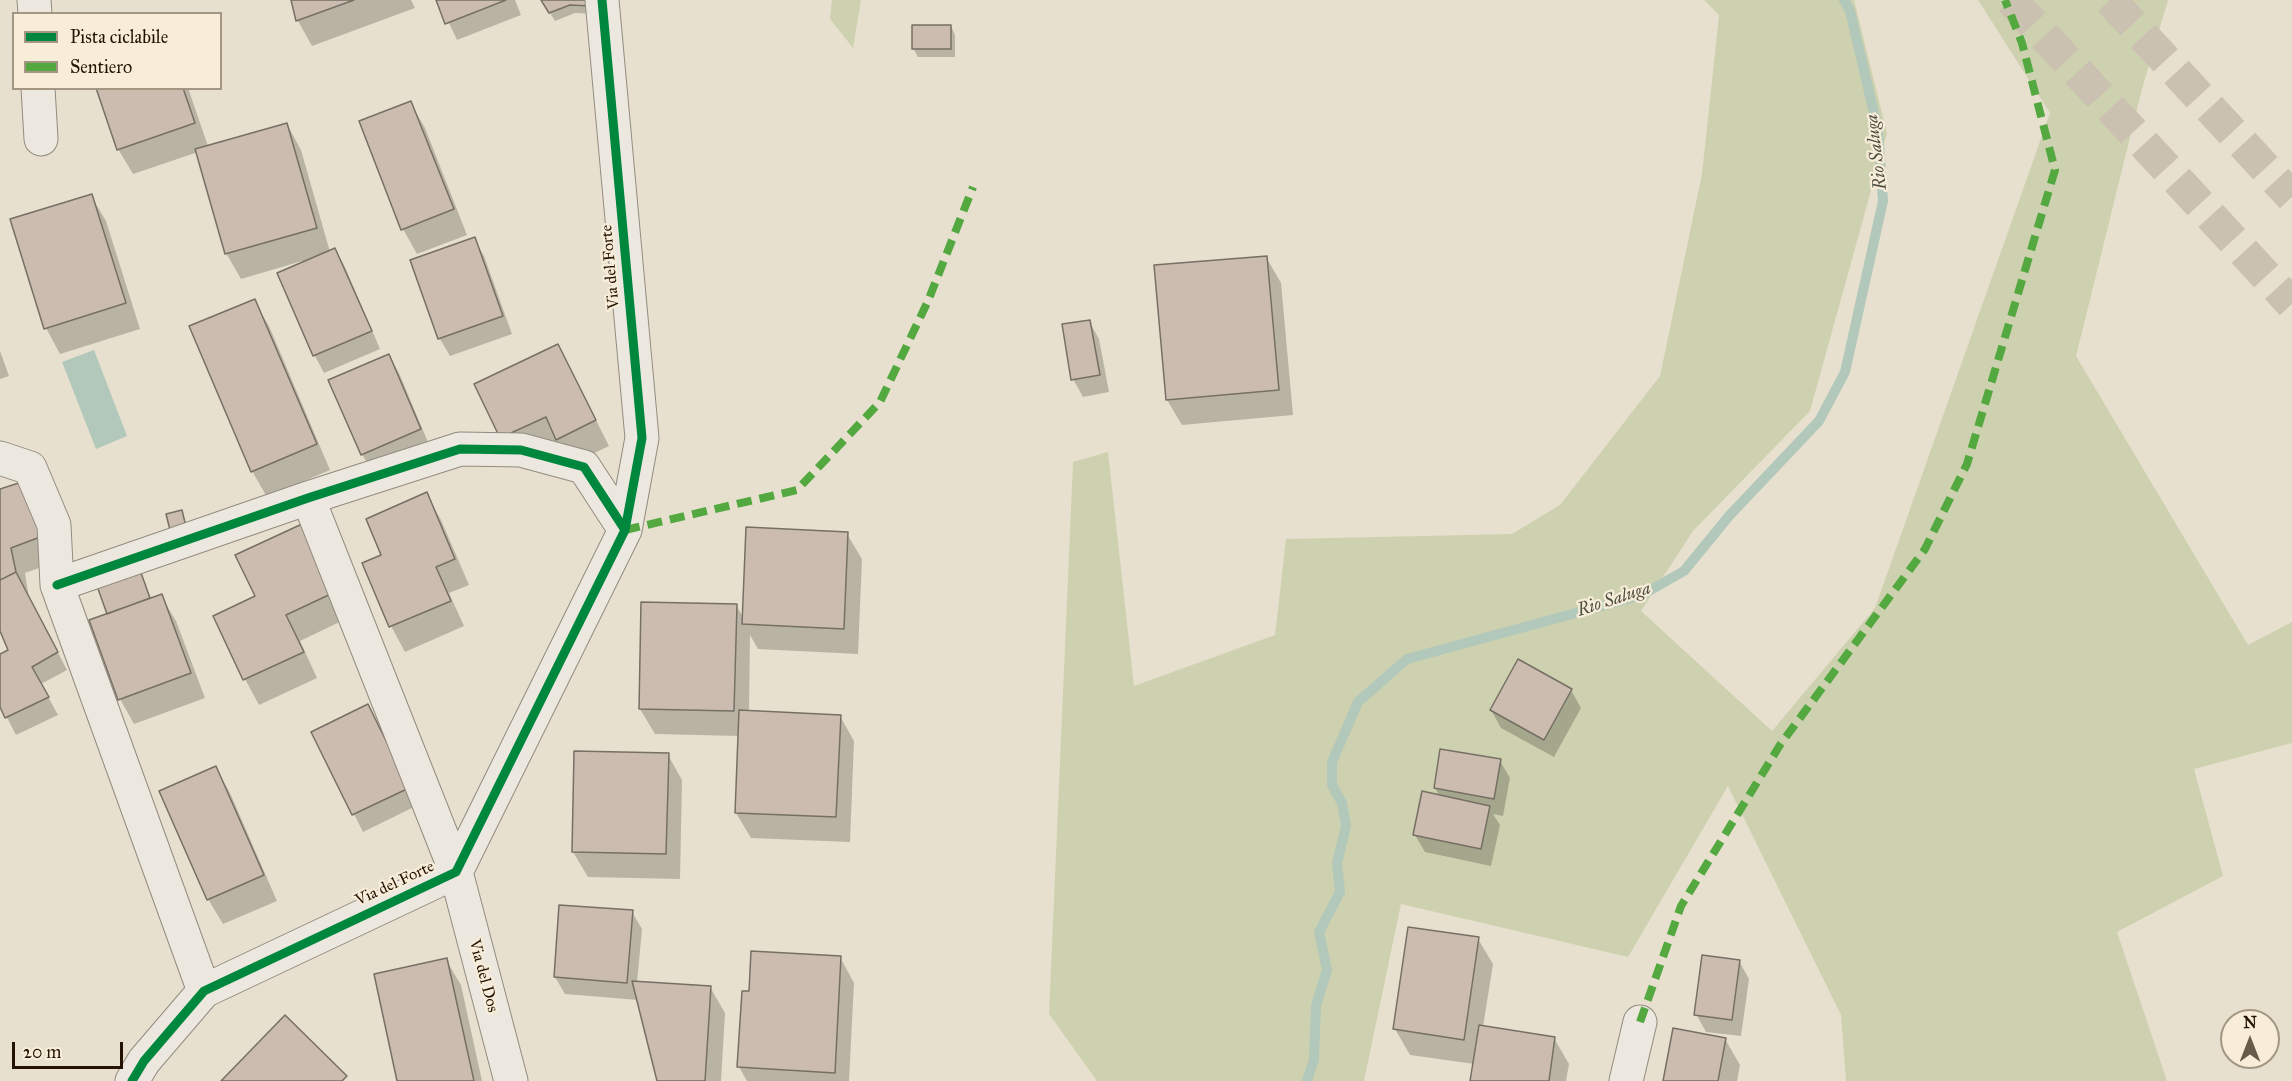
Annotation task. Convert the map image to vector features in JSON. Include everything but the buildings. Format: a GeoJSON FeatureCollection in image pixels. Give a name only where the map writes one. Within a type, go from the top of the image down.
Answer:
{"type":"FeatureCollection","features":[{"type":"Feature","properties":{"kind":"street","name":"Via del Forte"},"geometry":{"type":"LineString","coordinates":[[132,1081],[144,1061],[204,991],[456,872],[625,530],[642,438],[602,0]]}},
{"type":"Feature","properties":{"kind":"street"},"geometry":{"type":"LineString","coordinates":[[39,90],[41,139]]}},
{"type":"Feature","properties":{"kind":"street"},"geometry":{"type":"LineString","coordinates":[[57,585],[308,498],[460,449],[521,450],[584,467],[625,530]]}},
{"type":"Feature","properties":{"kind":"street"},"geometry":{"type":"LineString","coordinates":[[0,458],[30,468],[54,525],[57,585],[204,991]]}},
{"type":"Feature","properties":{"kind":"street","name":"Via del Dos"},"geometry":{"type":"LineString","coordinates":[[308,498],[456,872],[511,1081]]}},
{"type":"Feature","properties":{"kind":"street"},"geometry":{"type":"LineString","coordinates":[[1626,1081],[1640,1022]]}},
{"type":"Feature","properties":{"kind":"shaded area"},"geometry":{"type":"Polygon","coordinates":[[[832,0],[861,0],[853,48],[830,19],[832,0]]]}},
{"type":"Feature","properties":{"kind":"shaded area"},"geometry":{"type":"Polygon","coordinates":[[[1704,0],[1854,0],[1887,133],[1810,411],[1693,531],[1641,611],[1772,731],[1875,608],[2050,113],[1978,0],[2168,0],[2142,89],[2076,356],[2248,645],[2292,622],[2292,743],[2194,769],[2223,876],[2117,932],[2167,1081],[1846,1081],[1841,1015],[1728,786],[1628,957],[1401,904],[1364,1081],[1097,1081],[1049,1014],[1073,462],[1108,452],[1134,686],[1275,635],[1286,539],[1512,534],[1560,505],[1660,376],[1702,174],[1719,15],[1704,0]]]}},
{"type":"Feature","properties":{"kind":"shaded area"},"geometry":{"type":"Polygon","coordinates":[[[94,350],[127,436],[96,449],[62,362],[94,350]]]}},
{"type":"Feature","properties":{"kind":"waterway","name":"Rio Saluga"},"geometry":{"type":"LineString","coordinates":[[1307,1081],[1314,1060],[1316,1006],[1327,970],[1319,932],[1340,892],[1337,863],[1346,826],[1342,803],[1332,785],[1332,762],[1358,702],[1407,659],[1642,595],[1684,571],[1729,516],[1819,421],[1845,372],[1883,201],[1878,130],[1850,11],[1844,0]]}},
{"type":"Feature","properties":{"kind":"tunnel"},"geometry":{"type":"LineString","coordinates":[[2011,0],[2292,304]]}},
{"type":"Feature","properties":{"kind":"tunnel"},"geometry":{"type":"LineString","coordinates":[[2110,0],[2292,197]]}},
{"type":"Feature","properties":{"kind":"marked path"},"geometry":{"type":"LineString","coordinates":[[1640,1022],[1681,906],[1780,745],[1925,549],[1967,464],[2055,170],[2022,43],[2005,0]]}},
{"type":"Feature","properties":{"kind":"marked path"},"geometry":{"type":"LineString","coordinates":[[625,530],[797,490],[880,402],[928,301],[973,187]]}},
{"type":"Feature","properties":{"kind":"cycle path"},"geometry":{"type":"LineString","coordinates":[[132,1081],[144,1061],[204,991],[456,872],[625,530],[642,438],[602,0]]}},
{"type":"Feature","properties":{"kind":"cycle path"},"geometry":{"type":"LineString","coordinates":[[57,585],[308,498],[460,449],[521,450],[584,467],[625,530]]}}]}
